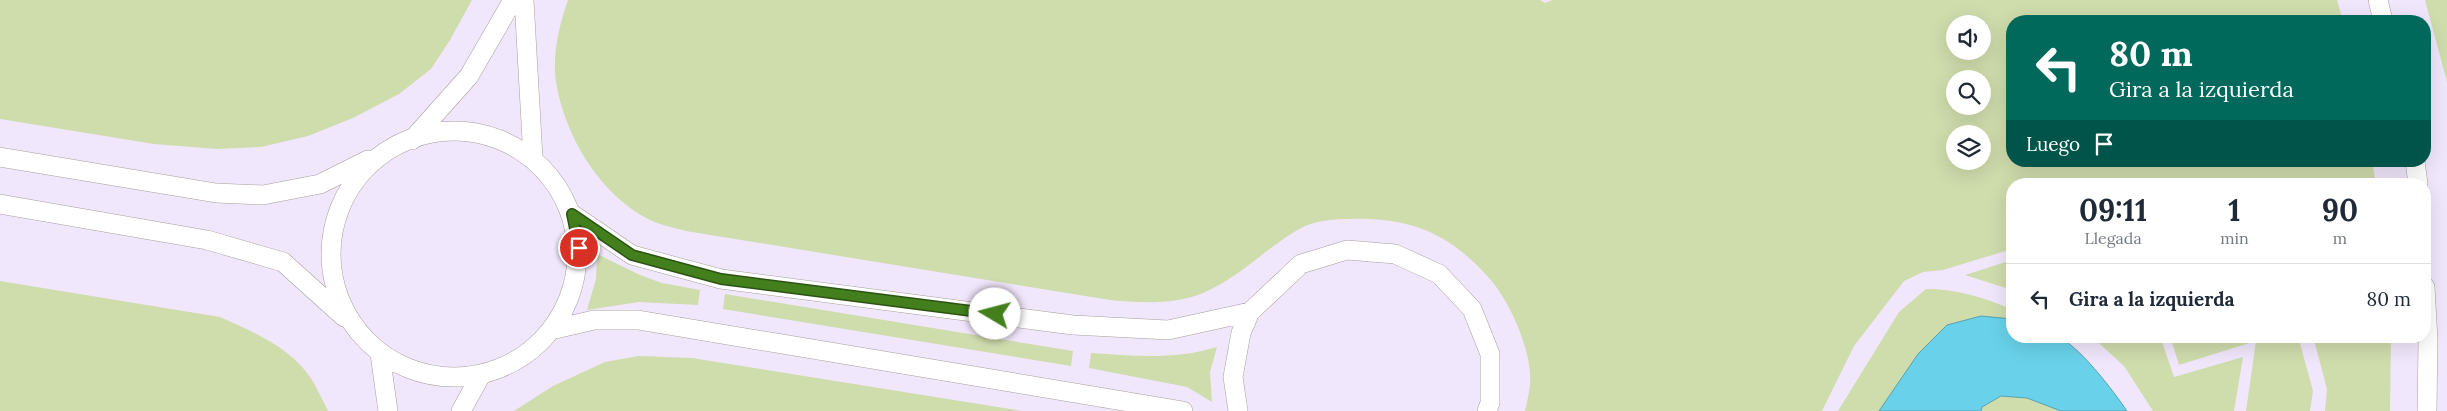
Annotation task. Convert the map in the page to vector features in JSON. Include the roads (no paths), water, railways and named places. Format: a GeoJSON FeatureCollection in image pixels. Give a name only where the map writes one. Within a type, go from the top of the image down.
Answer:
{"type":"FeatureCollection","features":[{"type":"Feature","properties":{"kind":"lane"},"geometry":{"type":"LineString","coordinates":[[409,143],[469,76],[513,0]]}},
{"type":"Feature","properties":{"kind":"lane"},"geometry":{"type":"LineString","coordinates":[[524,0],[533,158]]}},
{"type":"Feature","properties":{"kind":"lane"},"geometry":{"type":"LineString","coordinates":[[2378,0],[2382,15]]}},
{"type":"Feature","properties":{"kind":"lane"},"geometry":{"type":"LineString","coordinates":[[0,157],[216,193],[263,195],[320,184],[376,156],[442,130],[490,135],[533,158],[557,183],[572,214],[579,248],[576,283],[563,315],[542,343],[513,363],[481,375],[428,376],[380,354],[348,321],[283,262],[206,240],[0,204]]}},
{"type":"Feature","properties":{"kind":"lane"},"geometry":{"type":"LineString","coordinates":[[348,321],[331,279],[331,233],[346,191],[376,156]]}},
{"type":"Feature","properties":{"kind":"lane"},"geometry":{"type":"LineString","coordinates":[[572,214],[632,255],[721,279],[1073,325],[1168,330],[1250,312]]}},
{"type":"Feature","properties":{"kind":"lane"},"geometry":{"type":"LineString","coordinates":[[1238,411],[1232,377],[1241,333],[1250,312],[1301,264],[1347,250],[1396,254],[1439,274],[1472,309],[1490,354],[1490,403],[1487,411]]}},
{"type":"Feature","properties":{"kind":"lane"},"geometry":{"type":"LineString","coordinates":[[552,330],[594,320],[638,320],[1183,411]]}},
{"type":"Feature","properties":{"kind":"lane"},"geometry":{"type":"LineString","coordinates":[[2427,411],[2428,343]]}},
{"type":"Feature","properties":{"kind":"lane"},"geometry":{"type":"LineString","coordinates":[[380,354],[388,411]]}},
{"type":"Feature","properties":{"kind":"lane"},"geometry":{"type":"LineString","coordinates":[[461,411],[481,375]]}},
{"type":"Feature","properties":{"kind":"water"},"geometry":{"type":"Polygon","coordinates":[[[1981,316],[2006,318],[2006,343],[2068,343],[2084,357],[2114,392],[2127,411],[2061,411],[2027,398],[2001,396],[1982,407],[1981,411],[1879,411],[1918,354],[1947,325],[1981,316]]]}}]}
